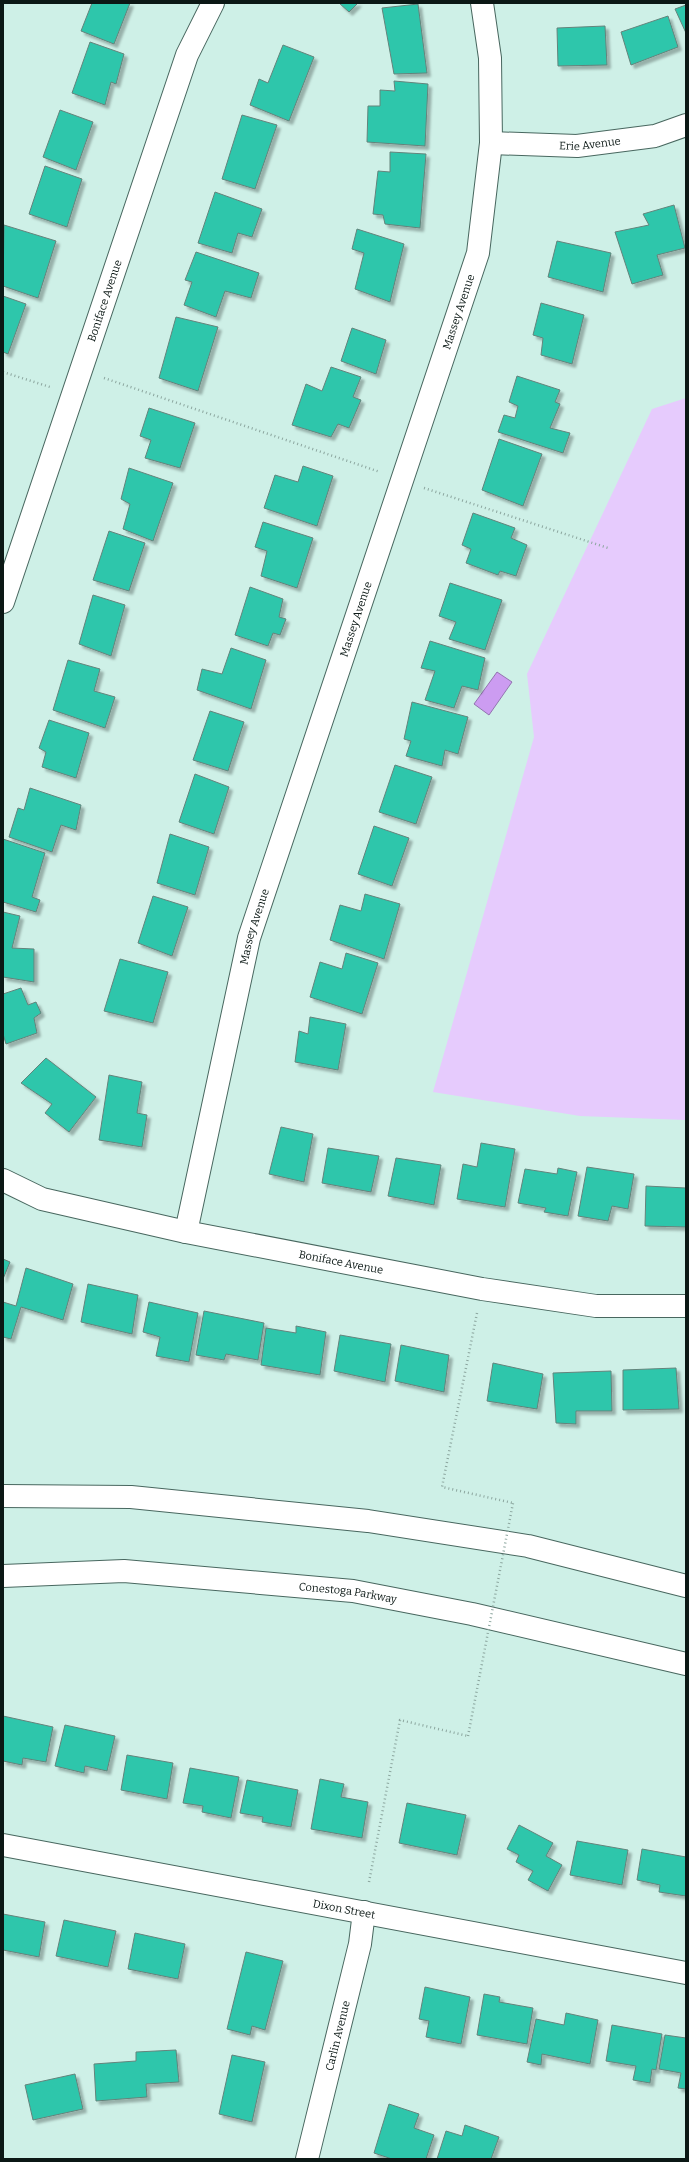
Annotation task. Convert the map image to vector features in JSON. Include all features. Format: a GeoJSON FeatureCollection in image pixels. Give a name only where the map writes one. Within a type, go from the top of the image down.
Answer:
{"type":"FeatureCollection","features":[{"type":"Feature","properties":{"kind":"main road","name":"Boniface Avenue"},"geometry":{"type":"LineString","coordinates":[[3,602],[188,55],[212,3]]}},
{"type":"Feature","properties":{"kind":"main road","name":"Massey Avenue"},"geometry":{"type":"LineString","coordinates":[[186,1232],[249,938],[478,253],[491,143],[490,58],[482,3]]}},
{"type":"Feature","properties":{"kind":"main road","name":"Erie Avenue"},"geometry":{"type":"LineString","coordinates":[[491,143],[577,146],[655,136],[686,125]]}},
{"type":"Feature","properties":{"kind":"main road","name":"Boniface Avenue"},"geometry":{"type":"LineString","coordinates":[[3,1180],[42,1199],[186,1232],[482,1289],[596,1306],[686,1306]]}},
{"type":"Feature","properties":{"kind":"main road"},"geometry":{"type":"LineString","coordinates":[[3,1496],[131,1497],[368,1521],[528,1546],[686,1586]]}},
{"type":"Feature","properties":{"kind":"main road","name":"Conestoga Parkway"},"geometry":{"type":"LineString","coordinates":[[3,1576],[124,1571],[353,1591],[472,1614],[686,1664]]}},
{"type":"Feature","properties":{"kind":"main road","name":"Dixon Street"},"geometry":{"type":"LineString","coordinates":[[3,1845],[686,1973]]}},
{"type":"Feature","properties":{"kind":"main road","name":"Carlin Avenue"},"geometry":{"type":"LineString","coordinates":[[307,2159],[360,1944],[364,1912]]}},
{"type":"Feature","properties":{"kind":"path"},"geometry":{"type":"LineString","coordinates":[[3,372],[52,388]]}},
{"type":"Feature","properties":{"kind":"path"},"geometry":{"type":"LineString","coordinates":[[99,376],[386,474]]}},
{"type":"Feature","properties":{"kind":"path"},"geometry":{"type":"LineString","coordinates":[[419,487],[608,548]]}},
{"type":"Feature","properties":{"kind":"path"},"geometry":{"type":"LineString","coordinates":[[369,1882],[400,1720],[468,1736],[512,1503],[442,1487],[482,1289]]}},
{"type":"Feature","properties":{"kind":"shaded area"},"geometry":{"type":"Polygon","coordinates":[[[686,398],[686,1120],[580,1116],[433,1092],[534,737],[527,674],[652,409],[686,398]]]}},
{"type":"Feature","properties":{"kind":"shaded area"},"geometry":{"type":"Polygon","coordinates":[[[497,672],[512,682],[489,715],[474,704],[497,672]]]}},
{"type":"Feature","properties":{"kind":"building"},"geometry":{"type":"Polygon","coordinates":[[[92,3],[130,3],[114,44],[81,31],[92,3]]]}},
{"type":"Feature","properties":{"kind":"building"},"geometry":{"type":"Polygon","coordinates":[[[339,3],[358,3],[349,12],[339,3]]]}},
{"type":"Feature","properties":{"kind":"building"},"geometry":{"type":"Polygon","coordinates":[[[418,4],[427,73],[394,74],[382,8],[418,4]]]}},
{"type":"Feature","properties":{"kind":"building"},"geometry":{"type":"Polygon","coordinates":[[[686,5],[686,33],[675,9],[686,5]]]}},
{"type":"Feature","properties":{"kind":"building"},"geometry":{"type":"Polygon","coordinates":[[[668,16],[678,47],[631,65],[621,32],[668,16]]]}},
{"type":"Feature","properties":{"kind":"building"},"geometry":{"type":"Polygon","coordinates":[[[605,26],[607,65],[558,66],[557,28],[605,26]]]}},
{"type":"Feature","properties":{"kind":"building"},"geometry":{"type":"Polygon","coordinates":[[[90,42],[124,54],[116,84],[111,82],[105,105],[72,93],[90,42]]]}},
{"type":"Feature","properties":{"kind":"building"},"geometry":{"type":"Polygon","coordinates":[[[283,45],[314,57],[289,121],[250,105],[259,79],[268,83],[283,45]]]}},
{"type":"Feature","properties":{"kind":"building"},"geometry":{"type":"Polygon","coordinates":[[[394,81],[428,84],[425,146],[367,142],[368,106],[380,106],[380,90],[395,91],[394,81]]]}},
{"type":"Feature","properties":{"kind":"building"},"geometry":{"type":"Polygon","coordinates":[[[60,110],[93,122],[76,170],[43,157],[60,110]]]}},
{"type":"Feature","properties":{"kind":"building"},"geometry":{"type":"Polygon","coordinates":[[[242,115],[277,125],[255,189],[222,179],[242,115]]]}},
{"type":"Feature","properties":{"kind":"building"},"geometry":{"type":"Polygon","coordinates":[[[390,152],[426,154],[420,228],[385,224],[383,215],[373,214],[378,171],[390,172],[390,152]]]}},
{"type":"Feature","properties":{"kind":"building"},"geometry":{"type":"Polygon","coordinates":[[[45,166],[82,179],[67,227],[29,214],[45,166]]]}},
{"type":"Feature","properties":{"kind":"building"},"geometry":{"type":"Polygon","coordinates":[[[215,192],[262,209],[252,237],[238,233],[232,253],[198,243],[215,192]]]}},
{"type":"Feature","properties":{"kind":"building"},"geometry":{"type":"Polygon","coordinates":[[[674,205],[685,248],[657,255],[663,275],[632,284],[615,232],[649,225],[643,214],[674,205]]]}},
{"type":"Feature","properties":{"kind":"building"},"geometry":{"type":"Polygon","coordinates":[[[4,225],[56,241],[38,298],[3,286],[4,225]]]}},
{"type":"Feature","properties":{"kind":"building"},"geometry":{"type":"Polygon","coordinates":[[[357,229],[404,244],[390,302],[355,289],[364,253],[352,249],[357,229]]]}},
{"type":"Feature","properties":{"kind":"building"},"geometry":{"type":"Polygon","coordinates":[[[557,241],[611,253],[603,292],[548,277],[557,241]]]}},
{"type":"Feature","properties":{"kind":"building"},"geometry":{"type":"Polygon","coordinates":[[[196,252],[259,273],[251,298],[225,291],[216,317],[184,305],[192,282],[185,280],[196,252]]]}},
{"type":"Feature","properties":{"kind":"building"},"geometry":{"type":"Polygon","coordinates":[[[3,296],[26,304],[8,354],[3,352],[3,296]]]}},
{"type":"Feature","properties":{"kind":"building"},"geometry":{"type":"Polygon","coordinates":[[[541,303],[584,315],[572,364],[541,355],[543,338],[533,335],[541,303]]]}},
{"type":"Feature","properties":{"kind":"building"},"geometry":{"type":"Polygon","coordinates":[[[176,317],[218,327],[198,391],[159,378],[176,317]]]}},
{"type":"Feature","properties":{"kind":"building"},"geometry":{"type":"Polygon","coordinates":[[[352,328],[386,340],[376,374],[341,361],[352,328]]]}},
{"type":"Feature","properties":{"kind":"building"},"geometry":{"type":"Polygon","coordinates":[[[331,367],[361,377],[353,397],[361,400],[349,428],[338,424],[331,437],[292,425],[306,384],[322,391],[331,367]]]}},
{"type":"Feature","properties":{"kind":"building"},"geometry":{"type":"Polygon","coordinates":[[[517,376],[560,390],[555,402],[560,404],[550,428],[570,433],[563,453],[498,432],[504,415],[515,418],[518,406],[509,402],[517,376]]]}},
{"type":"Feature","properties":{"kind":"building"},"geometry":{"type":"Polygon","coordinates":[[[149,408],[195,423],[180,468],[145,458],[151,440],[140,436],[149,408]]]}},
{"type":"Feature","properties":{"kind":"building"},"geometry":{"type":"Polygon","coordinates":[[[499,439],[542,454],[523,506],[482,490],[499,439]]]}},
{"type":"Feature","properties":{"kind":"building"},"geometry":{"type":"Polygon","coordinates":[[[303,466],[333,476],[317,526],[264,508],[275,475],[298,482],[303,466]]]}},
{"type":"Feature","properties":{"kind":"building"},"geometry":{"type":"Polygon","coordinates":[[[129,468],[173,483],[153,541],[123,529],[130,504],[121,499],[129,468]]]}},
{"type":"Feature","properties":{"kind":"building"},"geometry":{"type":"Polygon","coordinates":[[[473,513],[515,528],[511,538],[527,545],[516,576],[500,571],[498,575],[466,563],[471,549],[462,545],[473,513]]]}},
{"type":"Feature","properties":{"kind":"building"},"geometry":{"type":"Polygon","coordinates":[[[263,522],[313,538],[297,588],[261,576],[267,551],[255,547],[263,522]]]}},
{"type":"Feature","properties":{"kind":"building"},"geometry":{"type":"Polygon","coordinates":[[[109,531],[145,543],[129,591],[93,580],[109,531]]]}},
{"type":"Feature","properties":{"kind":"building"},"geometry":{"type":"Polygon","coordinates":[[[450,583],[502,600],[485,650],[449,639],[456,622],[439,616],[450,583]]]}},
{"type":"Feature","properties":{"kind":"building"},"geometry":{"type":"Polygon","coordinates":[[[250,587],[283,599],[279,617],[286,619],[280,635],[273,633],[268,646],[235,635],[250,587]]]}},
{"type":"Feature","properties":{"kind":"building"},"geometry":{"type":"Polygon","coordinates":[[[93,595],[125,605],[111,656],[79,644],[93,595]]]}},
{"type":"Feature","properties":{"kind":"building"},"geometry":{"type":"Polygon","coordinates":[[[430,641],[485,658],[478,690],[462,686],[454,708],[425,700],[435,671],[421,668],[430,641]]]}},
{"type":"Feature","properties":{"kind":"building"},"geometry":{"type":"Polygon","coordinates":[[[231,648],[266,660],[251,709],[197,690],[202,669],[222,674],[231,648]]]}},
{"type":"Feature","properties":{"kind":"building"},"geometry":{"type":"Polygon","coordinates":[[[68,660],[100,669],[94,691],[115,697],[105,728],[53,710],[68,660]]]}},
{"type":"Feature","properties":{"kind":"building"},"geometry":{"type":"Polygon","coordinates":[[[412,702],[468,717],[458,754],[445,750],[442,766],[406,756],[411,741],[404,739],[412,702]]]}},
{"type":"Feature","properties":{"kind":"building"},"geometry":{"type":"Polygon","coordinates":[[[210,711],[244,722],[228,771],[193,760],[210,711]]]}},
{"type":"Feature","properties":{"kind":"building"},"geometry":{"type":"Polygon","coordinates":[[[49,720],[89,733],[76,778],[42,767],[46,752],[39,748],[49,720]]]}},
{"type":"Feature","properties":{"kind":"building"},"geometry":{"type":"Polygon","coordinates":[[[395,765],[432,777],[416,824],[379,812],[395,765]]]}},
{"type":"Feature","properties":{"kind":"building"},"geometry":{"type":"Polygon","coordinates":[[[195,774],[229,787],[214,834],[179,822],[195,774]]]}},
{"type":"Feature","properties":{"kind":"building"},"geometry":{"type":"Polygon","coordinates":[[[30,788],[81,805],[76,830],[61,825],[52,852],[9,837],[18,808],[24,810],[30,788]]]}},
{"type":"Feature","properties":{"kind":"building"},"geometry":{"type":"Polygon","coordinates":[[[374,826],[409,838],[392,886],[358,874],[374,826]]]}},
{"type":"Feature","properties":{"kind":"building"},"geometry":{"type":"Polygon","coordinates":[[[170,834],[209,847],[195,895],[157,883],[170,834]]]}},
{"type":"Feature","properties":{"kind":"building"},"geometry":{"type":"Polygon","coordinates":[[[3,839],[45,853],[32,897],[40,900],[36,912],[3,902],[3,839]]]}},
{"type":"Feature","properties":{"kind":"building"},"geometry":{"type":"Polygon","coordinates":[[[365,894],[400,904],[384,959],[330,940],[340,905],[361,911],[365,894]]]}},
{"type":"Feature","properties":{"kind":"building"},"geometry":{"type":"Polygon","coordinates":[[[153,896],[188,907],[172,956],[138,943],[153,896]]]}},
{"type":"Feature","properties":{"kind":"building"},"geometry":{"type":"Polygon","coordinates":[[[3,912],[20,916],[12,948],[34,949],[34,982],[3,977],[3,912]]]}},
{"type":"Feature","properties":{"kind":"building"},"geometry":{"type":"Polygon","coordinates":[[[346,953],[378,963],[362,1014],[310,997],[320,962],[342,969],[346,953]]]}},
{"type":"Feature","properties":{"kind":"building"},"geometry":{"type":"Polygon","coordinates":[[[120,959],[168,972],[153,1023],[104,1011],[120,959]]]}},
{"type":"Feature","properties":{"kind":"building"},"geometry":{"type":"Polygon","coordinates":[[[21,988],[28,1005],[36,1002],[41,1013],[34,1018],[37,1033],[6,1044],[3,1034],[3,994],[21,988]]]}},
{"type":"Feature","properties":{"kind":"building"},"geometry":{"type":"Polygon","coordinates":[[[310,1017],[346,1024],[338,1070],[295,1062],[299,1031],[308,1034],[310,1017]]]}},
{"type":"Feature","properties":{"kind":"building"},"geometry":{"type":"Polygon","coordinates":[[[46,1058],[96,1097],[69,1132],[45,1113],[52,1104],[21,1083],[46,1058]]]}},
{"type":"Feature","properties":{"kind":"building"},"geometry":{"type":"Polygon","coordinates":[[[109,1075],[142,1082],[137,1113],[147,1115],[142,1147],[99,1140],[109,1075]]]}},
{"type":"Feature","properties":{"kind":"building"},"geometry":{"type":"Polygon","coordinates":[[[281,1127],[313,1134],[304,1182],[269,1174],[281,1127]]]}},
{"type":"Feature","properties":{"kind":"building"},"geometry":{"type":"Polygon","coordinates":[[[481,1143],[515,1149],[505,1207],[457,1199],[463,1164],[477,1167],[481,1143]]]}},
{"type":"Feature","properties":{"kind":"building"},"geometry":{"type":"Polygon","coordinates":[[[328,1148],[379,1156],[371,1192],[322,1183],[328,1148]]]}},
{"type":"Feature","properties":{"kind":"building"},"geometry":{"type":"Polygon","coordinates":[[[396,1158],[441,1165],[434,1205],[388,1196],[396,1158]]]}},
{"type":"Feature","properties":{"kind":"building"},"geometry":{"type":"Polygon","coordinates":[[[587,1167],[634,1174],[628,1209],[612,1206],[608,1221],[578,1216],[587,1167]]]}},
{"type":"Feature","properties":{"kind":"building"},"geometry":{"type":"Polygon","coordinates":[[[558,1168],[577,1172],[568,1216],[544,1212],[546,1208],[518,1203],[525,1169],[557,1174],[558,1168]]]}},
{"type":"Feature","properties":{"kind":"building"},"geometry":{"type":"Polygon","coordinates":[[[646,1186],[686,1188],[686,1227],[645,1226],[646,1186]]]}},
{"type":"Feature","properties":{"kind":"building"},"geometry":{"type":"Polygon","coordinates":[[[3,1259],[10,1262],[3,1279],[3,1259]]]}},
{"type":"Feature","properties":{"kind":"building"},"geometry":{"type":"Polygon","coordinates":[[[26,1268],[73,1284],[63,1320],[21,1307],[11,1339],[3,1337],[3,1302],[16,1306],[26,1268]]]}},
{"type":"Feature","properties":{"kind":"building"},"geometry":{"type":"Polygon","coordinates":[[[88,1284],[138,1295],[132,1334],[81,1322],[88,1284]]]}},
{"type":"Feature","properties":{"kind":"building"},"geometry":{"type":"Polygon","coordinates":[[[149,1302],[198,1313],[189,1362],[156,1356],[160,1337],[143,1332],[149,1302]]]}},
{"type":"Feature","properties":{"kind":"building"},"geometry":{"type":"Polygon","coordinates":[[[204,1311],[264,1323],[258,1360],[226,1354],[224,1360],[196,1355],[204,1311]]]}},
{"type":"Feature","properties":{"kind":"building"},"geometry":{"type":"Polygon","coordinates":[[[296,1326],[326,1332],[320,1375],[261,1365],[266,1328],[296,1333],[296,1326]]]}},
{"type":"Feature","properties":{"kind":"building"},"geometry":{"type":"Polygon","coordinates":[[[340,1335],[391,1344],[385,1382],[334,1371],[340,1335]]]}},
{"type":"Feature","properties":{"kind":"building"},"geometry":{"type":"Polygon","coordinates":[[[401,1345],[449,1355],[444,1392],[395,1381],[401,1345]]]}},
{"type":"Feature","properties":{"kind":"building"},"geometry":{"type":"Polygon","coordinates":[[[493,1363],[543,1374],[537,1409],[487,1401],[493,1363]]]}},
{"type":"Feature","properties":{"kind":"building"},"geometry":{"type":"Polygon","coordinates":[[[676,1368],[679,1409],[623,1410],[623,1370],[676,1368]]]}},
{"type":"Feature","properties":{"kind":"building"},"geometry":{"type":"Polygon","coordinates":[[[611,1371],[612,1411],[576,1411],[576,1424],[556,1423],[553,1373],[611,1371]]]}},
{"type":"Feature","properties":{"kind":"building"},"geometry":{"type":"Polygon","coordinates":[[[3,1716],[53,1727],[46,1762],[23,1758],[22,1765],[3,1761],[3,1716]]]}},
{"type":"Feature","properties":{"kind":"building"},"geometry":{"type":"Polygon","coordinates":[[[65,1725],[115,1736],[107,1771],[85,1766],[84,1773],[55,1766],[65,1725]]]}},
{"type":"Feature","properties":{"kind":"building"},"geometry":{"type":"Polygon","coordinates":[[[127,1755],[173,1763],[167,1799],[121,1790],[127,1755]]]}},
{"type":"Feature","properties":{"kind":"building"},"geometry":{"type":"Polygon","coordinates":[[[190,1768],[239,1777],[231,1818],[202,1812],[203,1806],[183,1803],[190,1768]]]}},
{"type":"Feature","properties":{"kind":"building"},"geometry":{"type":"Polygon","coordinates":[[[320,1779],[344,1784],[341,1797],[368,1802],[362,1838],[311,1829],[320,1779]]]}},
{"type":"Feature","properties":{"kind":"building"},"geometry":{"type":"Polygon","coordinates":[[[247,1780],[298,1790],[291,1827],[262,1822],[263,1817],[240,1813],[247,1780]]]}},
{"type":"Feature","properties":{"kind":"building"},"geometry":{"type":"Polygon","coordinates":[[[407,1803],[466,1815],[457,1855],[399,1843],[407,1803]]]}},
{"type":"Feature","properties":{"kind":"building"},"geometry":{"type":"Polygon","coordinates":[[[519,1825],[553,1843],[546,1856],[562,1865],[548,1891],[528,1880],[533,1871],[516,1862],[519,1855],[507,1849],[519,1825]]]}},
{"type":"Feature","properties":{"kind":"building"},"geometry":{"type":"Polygon","coordinates":[[[577,1841],[628,1850],[622,1885],[570,1875],[577,1841]]]}},
{"type":"Feature","properties":{"kind":"building"},"geometry":{"type":"Polygon","coordinates":[[[642,1849],[686,1857],[686,1896],[659,1892],[660,1885],[637,1880],[642,1849]]]}},
{"type":"Feature","properties":{"kind":"building"},"geometry":{"type":"Polygon","coordinates":[[[3,1914],[45,1922],[39,1957],[3,1950],[3,1914]]]}},
{"type":"Feature","properties":{"kind":"building"},"geometry":{"type":"Polygon","coordinates":[[[64,1920],[116,1931],[108,1967],[56,1956],[64,1920]]]}},
{"type":"Feature","properties":{"kind":"building"},"geometry":{"type":"Polygon","coordinates":[[[135,1933],[185,1944],[178,1979],[128,1969],[135,1933]]]}},
{"type":"Feature","properties":{"kind":"building"},"geometry":{"type":"Polygon","coordinates":[[[246,1952],[283,1961],[265,2030],[252,2026],[250,2035],[227,2029],[246,1952]]]}},
{"type":"Feature","properties":{"kind":"building"},"geometry":{"type":"Polygon","coordinates":[[[425,1987],[470,1997],[461,2044],[426,2037],[429,2021],[419,2019],[425,1987]]]}},
{"type":"Feature","properties":{"kind":"building"},"geometry":{"type":"Polygon","coordinates":[[[484,1994],[500,1997],[499,2002],[533,2008],[527,2044],[477,2035],[484,1994]]]}},
{"type":"Feature","properties":{"kind":"building"},"geometry":{"type":"Polygon","coordinates":[[[566,2013],[598,2020],[590,2064],[542,2054],[541,2065],[527,2062],[536,2019],[564,2025],[566,2013]]]}},
{"type":"Feature","properties":{"kind":"building"},"geometry":{"type":"Polygon","coordinates":[[[612,2025],[662,2034],[656,2070],[652,2069],[650,2083],[633,2080],[636,2066],[606,2061],[612,2025]]]}},
{"type":"Feature","properties":{"kind":"building"},"geometry":{"type":"Polygon","coordinates":[[[665,2035],[686,2038],[686,2089],[678,2088],[681,2073],[659,2069],[665,2035]]]}},
{"type":"Feature","properties":{"kind":"building"},"geometry":{"type":"Polygon","coordinates":[[[176,2050],[179,2082],[146,2084],[147,2097],[96,2101],[94,2064],[136,2061],[136,2052],[176,2050]]]}},
{"type":"Feature","properties":{"kind":"building"},"geometry":{"type":"Polygon","coordinates":[[[232,2055],[265,2062],[252,2122],[219,2114],[232,2055]]]}},
{"type":"Feature","properties":{"kind":"building"},"geometry":{"type":"Polygon","coordinates":[[[75,2074],[83,2109],[33,2120],[25,2085],[75,2074]]]}},
{"type":"Feature","properties":{"kind":"building"},"geometry":{"type":"Polygon","coordinates":[[[389,2104],[419,2114],[414,2128],[434,2135],[426,2159],[392,2159],[374,2153],[389,2104]]]}},
{"type":"Feature","properties":{"kind":"building"},"geometry":{"type":"Polygon","coordinates":[[[465,2125],[499,2137],[491,2159],[437,2159],[446,2131],[462,2136],[465,2125]]]}}]}
